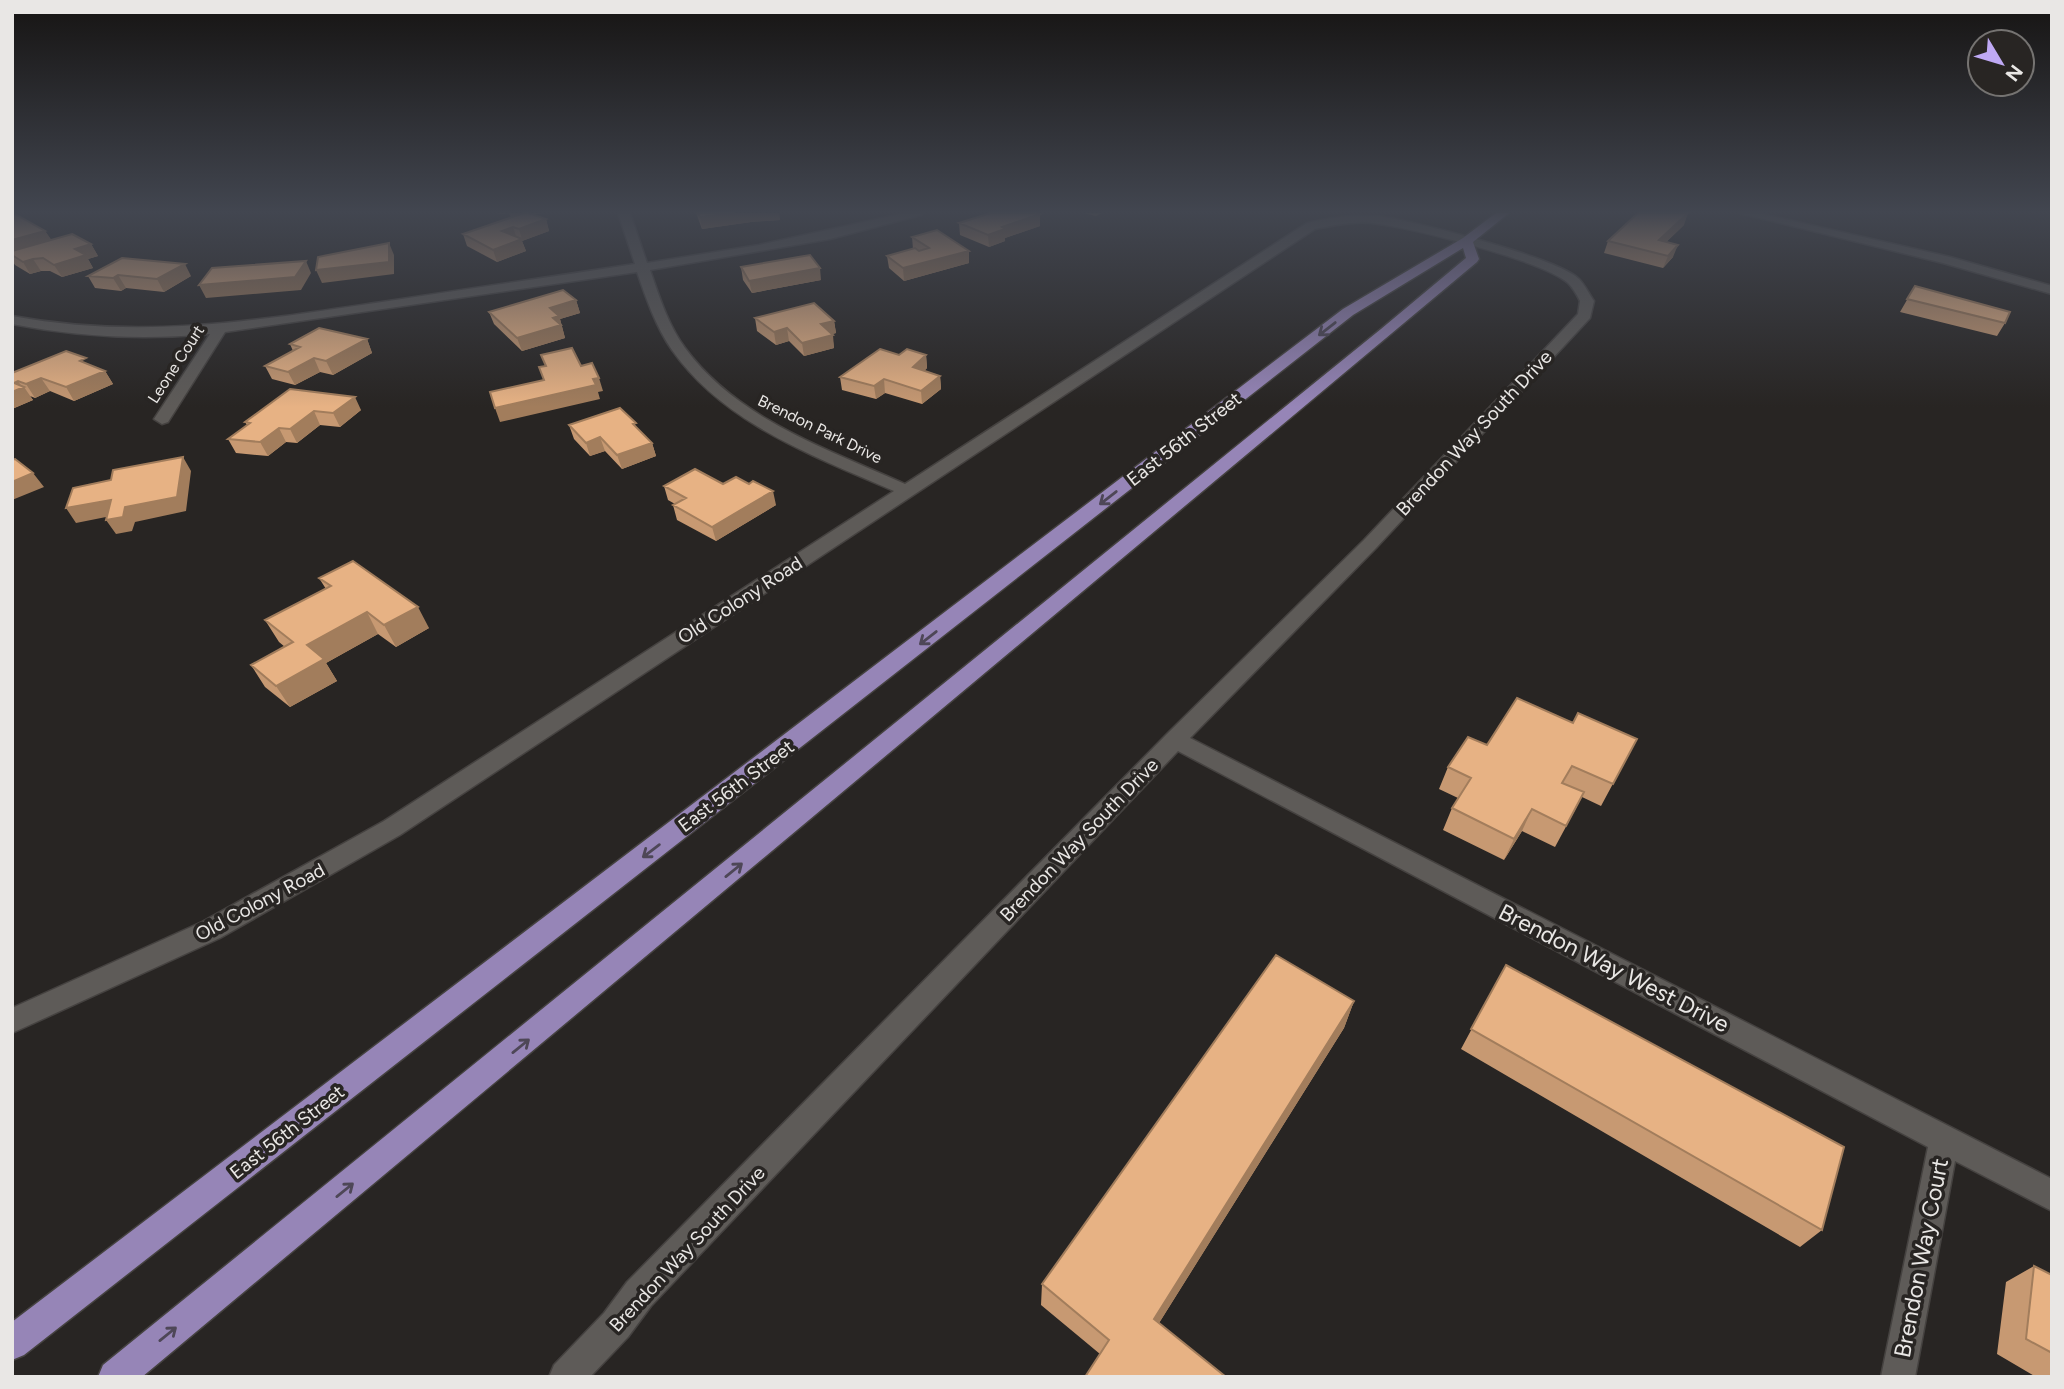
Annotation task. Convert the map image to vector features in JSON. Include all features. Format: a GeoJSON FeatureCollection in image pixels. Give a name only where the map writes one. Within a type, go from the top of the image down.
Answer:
{"type":"FeatureCollection","features":[{"type":"Feature","properties":{"kind":"main road","name":"East 56th Street"},"geometry":{"type":"LineString","coordinates":[[12,1343],[1348,312],[1405,278]]}},
{"type":"Feature","properties":{"kind":"main road"},"geometry":{"type":"LineString","coordinates":[[115,1377],[827,794],[1451,278]]}},
{"type":"Feature","properties":{"kind":"street"},"geometry":{"type":"LineString","coordinates":[[12,320],[62,329],[107,331],[220,328],[568,278]]}},
{"type":"Feature","properties":{"kind":"street","name":"Brendon Park Drive"},"geometry":{"type":"LineString","coordinates":[[647,278],[665,326],[676,346],[713,387],[773,428],[906,490]]}},
{"type":"Feature","properties":{"kind":"street","name":"Old Colony Road"},"geometry":{"type":"LineString","coordinates":[[12,1021],[211,930],[392,828],[1232,278]]}},
{"type":"Feature","properties":{"kind":"street","name":"Old Colony Road"},"geometry":{"type":"LineString","coordinates":[[1569,278],[1583,291],[1586,302]]}},
{"type":"Feature","properties":{"kind":"street"},"geometry":{"type":"LineString","coordinates":[[2009,278],[2052,290]]}},
{"type":"Feature","properties":{"kind":"street","name":"Brendon Way South Drive"},"geometry":{"type":"LineString","coordinates":[[566,1377],[616,1325],[639,1294],[1175,740],[1370,544],[1585,315],[1586,302]]}},
{"type":"Feature","properties":{"kind":"street","name":"Leone Court"},"geometry":{"type":"LineString","coordinates":[[162,419],[220,328]]}},
{"type":"Feature","properties":{"kind":"street","name":"Brendon Way West Drive"},"geometry":{"type":"LineString","coordinates":[[1175,740],[2052,1196]]}},
{"type":"Feature","properties":{"kind":"street","name":"Brendon Way Court"},"geometry":{"type":"LineString","coordinates":[[1898,1377],[1944,1139]]}},
{"type":"Feature","properties":{"kind":"building"},"geometry":{"type":"Polygon","coordinates":[[[204,278],[285,278],[199,285],[204,278]]]}},
{"type":"Feature","properties":{"kind":"building"},"geometry":{"type":"Polygon","coordinates":[[[1915,286],[2010,312],[2005,323],[1907,299],[1915,286]]]}},
{"type":"Feature","properties":{"kind":"building"},"geometry":{"type":"Polygon","coordinates":[[[563,290],[576,300],[550,308],[559,316],[553,318],[561,325],[517,338],[489,312],[563,290]]]}},
{"type":"Feature","properties":{"kind":"building"},"geometry":{"type":"Polygon","coordinates":[[[814,303],[834,321],[821,324],[833,335],[802,343],[787,328],[774,332],[755,318],[814,303]]]}},
{"type":"Feature","properties":{"kind":"building"},"geometry":{"type":"Polygon","coordinates":[[[319,328],[367,339],[326,361],[314,358],[288,372],[265,366],[300,347],[290,344],[319,328]]]}},
{"type":"Feature","properties":{"kind":"building"},"geometry":{"type":"Polygon","coordinates":[[[572,348],[581,366],[592,363],[599,378],[593,379],[596,385],[495,408],[490,392],[544,380],[539,367],[546,366],[541,355],[572,348]]]}},
{"type":"Feature","properties":{"kind":"building"},"geometry":{"type":"Polygon","coordinates":[[[880,349],[899,355],[907,349],[926,355],[913,367],[940,376],[921,391],[884,379],[874,386],[840,377],[880,349]]]}},
{"type":"Feature","properties":{"kind":"building"},"geometry":{"type":"Polygon","coordinates":[[[66,351],[86,358],[80,361],[105,371],[66,387],[41,378],[26,384],[18,381],[14,383],[24,387],[12,392],[12,373],[66,351]]]}},
{"type":"Feature","properties":{"kind":"building"},"geometry":{"type":"Polygon","coordinates":[[[290,389],[355,397],[333,413],[314,411],[290,429],[279,428],[260,442],[228,439],[250,423],[245,422],[290,389]]]}},
{"type":"Feature","properties":{"kind":"building"},"geometry":{"type":"Polygon","coordinates":[[[620,408],[652,443],[617,455],[600,437],[586,443],[569,425],[620,408]]]}},
{"type":"Feature","properties":{"kind":"building"},"geometry":{"type":"Polygon","coordinates":[[[183,457],[177,497],[125,507],[123,517],[106,520],[111,500],[66,508],[73,488],[111,480],[113,470],[183,457]]]}},
{"type":"Feature","properties":{"kind":"building"},"geometry":{"type":"Polygon","coordinates":[[[15,459],[33,473],[12,482],[12,460],[15,459]]]}},
{"type":"Feature","properties":{"kind":"building"},"geometry":{"type":"Polygon","coordinates":[[[695,469],[723,484],[736,477],[749,484],[753,481],[773,491],[712,527],[673,505],[686,498],[664,486],[695,469]]]}},
{"type":"Feature","properties":{"kind":"building"},"geometry":{"type":"Polygon","coordinates":[[[353,561],[418,607],[384,625],[367,612],[307,645],[324,659],[276,686],[251,665],[293,642],[265,620],[331,586],[319,578],[353,561]]]}},
{"type":"Feature","properties":{"kind":"building"},"geometry":{"type":"Polygon","coordinates":[[[1517,698],[1573,723],[1578,713],[1637,739],[1613,784],[1572,766],[1562,783],[1584,792],[1566,826],[1532,809],[1514,839],[1452,808],[1471,778],[1448,767],[1468,737],[1487,745],[1517,698]]]}},
{"type":"Feature","properties":{"kind":"building"},"geometry":{"type":"Polygon","coordinates":[[[1276,955],[1354,1001],[1154,1319],[1226,1377],[1085,1377],[1109,1340],[1042,1284],[1276,955]]]}},
{"type":"Feature","properties":{"kind":"building"},"geometry":{"type":"Polygon","coordinates":[[[1506,965],[1844,1147],[1822,1230],[1471,1029],[1506,965]]]}},
{"type":"Feature","properties":{"kind":"building"},"geometry":{"type":"Polygon","coordinates":[[[2034,1266],[2052,1275],[2052,1353],[2026,1339],[2034,1266]]]}}]}
